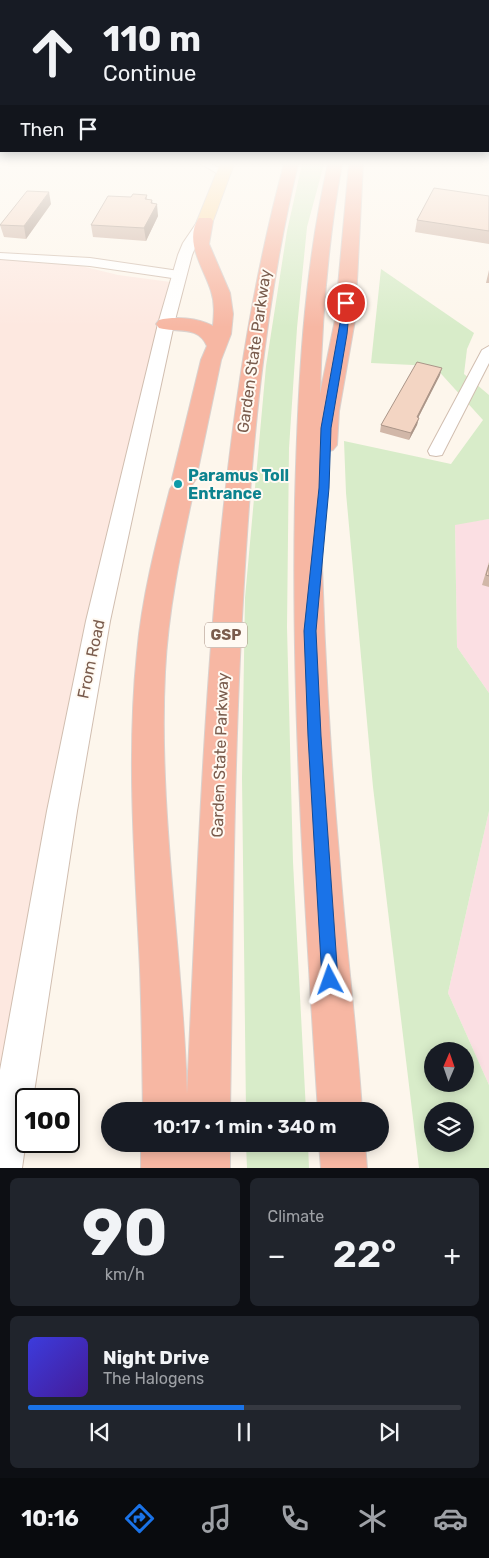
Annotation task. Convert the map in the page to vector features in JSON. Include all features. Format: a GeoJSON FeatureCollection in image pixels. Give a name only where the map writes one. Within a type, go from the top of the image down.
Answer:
{"type":"FeatureCollection","features":[{"type":"Feature","properties":{"kind":"highway","name":"Garden State Parkway"},"geometry":{"type":"LineString","coordinates":[[208,1102],[223,681],[238,471],[249,374],[266,270],[278,219]]}},
{"type":"Feature","properties":{"kind":"highway"},"geometry":{"type":"LineString","coordinates":[[325,219],[319,254],[311,352],[307,496],[310,631],[322,864],[339,1102]]}},
{"type":"Feature","properties":{"kind":"highway"},"geometry":{"type":"LineString","coordinates":[[310,631],[324,488],[326,428],[344,327],[353,219]]}},
{"type":"Feature","properties":{"kind":"highway"},"geometry":{"type":"LineString","coordinates":[[165,1102],[161,983],[149,802],[150,674],[162,581],[211,360],[223,323],[224,306],[219,286],[201,244],[205,221]]}},
{"type":"Feature","properties":{"kind":"highway"},"geometry":{"type":"LineString","coordinates":[[166,324],[189,325],[205,329],[213,334],[216,345]]}},
{"type":"Feature","properties":{"kind":"highway"},"geometry":{"type":"LineString","coordinates":[[164,1152],[164,1168]]}},
{"type":"Feature","properties":{"kind":"highway"},"geometry":{"type":"LineString","coordinates":[[206,1168],[207,1152]]}},
{"type":"Feature","properties":{"kind":"highway"},"geometry":{"type":"LineString","coordinates":[[343,1152],[344,1168]]}},
{"type":"Feature","properties":{"kind":"street","name":"From Road"},"geometry":{"type":"LineString","coordinates":[[2,1168],[79,715],[112,555],[166,324],[190,243],[205,221]]}},
{"type":"Feature","properties":{"kind":"street"},"geometry":{"type":"LineString","coordinates":[[0,256],[57,260],[118,275],[179,279]]}},
{"type":"Feature","properties":{"kind":"street"},"geometry":{"type":"LineString","coordinates":[[436,451],[489,350]]}},
{"type":"Feature","properties":{"kind":"shaded area"},"geometry":{"type":"Polygon","coordinates":[[[0,256],[57,260],[118,275],[178,283],[62,811],[2,1168],[0,1168],[0,256]]]}},
{"type":"Feature","properties":{"kind":"shaded area"},"geometry":{"type":"Polygon","coordinates":[[[489,519],[489,693],[457,647],[455,524],[489,519]]]}},
{"type":"Feature","properties":{"kind":"shaded area"},"geometry":{"type":"Polygon","coordinates":[[[489,811],[489,1085],[474,1051],[474,1042],[470,1042],[448,993],[489,811]]]}},
{"type":"Feature","properties":{"kind":"green space"},"geometry":{"type":"Polygon","coordinates":[[[290,219],[309,219],[297,328],[289,448],[287,627],[293,862],[306,1102],[246,1102],[242,778],[245,598],[266,366],[290,219]]]}},
{"type":"Feature","properties":{"kind":"green space"},"geometry":{"type":"Polygon","coordinates":[[[381,269],[474,333],[467,349],[464,374],[489,395],[489,519],[455,525],[457,647],[489,693],[489,811],[448,993],[470,1042],[424,1042],[424,1092],[474,1092],[474,1051],[489,1085],[489,1168],[419,1168],[373,787],[346,493],[344,441],[451,464],[483,420],[434,366],[371,363],[381,269]]]}},
{"type":"Feature","properties":{"kind":"green space"},"geometry":{"type":"Polygon","coordinates":[[[246,1152],[308,1152],[309,1168],[247,1168],[246,1152]]]}},
{"type":"Feature","properties":{"kind":"building"},"geometry":{"type":"Polygon","coordinates":[[[5,219],[30,219],[24,226],[0,225],[5,219]]]}},
{"type":"Feature","properties":{"kind":"building"},"geometry":{"type":"Polygon","coordinates":[[[95,219],[149,219],[144,228],[91,225],[95,219]]]}},
{"type":"Feature","properties":{"kind":"building"},"geometry":{"type":"Polygon","coordinates":[[[489,219],[489,231],[417,220],[489,219]]]}},
{"type":"Feature","properties":{"kind":"building"},"geometry":{"type":"Polygon","coordinates":[[[417,362],[442,368],[411,433],[381,425],[417,362]]]}},
{"type":"Feature","properties":{"kind":"building"},"geometry":{"type":"Polygon","coordinates":[[[489,565],[489,576],[486,575],[489,565]]]}},
{"type":"Feature","properties":{"kind":"place","name":"Paramus Toll Entrance"},"geometry":{"type":"Point","coordinates":[178,484]}},
{"type":"Feature","properties":{"kind":"route"},"geometry":{"type":"LineString","coordinates":[[330,980],[310,631],[324,488],[326,428],[343,334],[346,303]]}}]}
